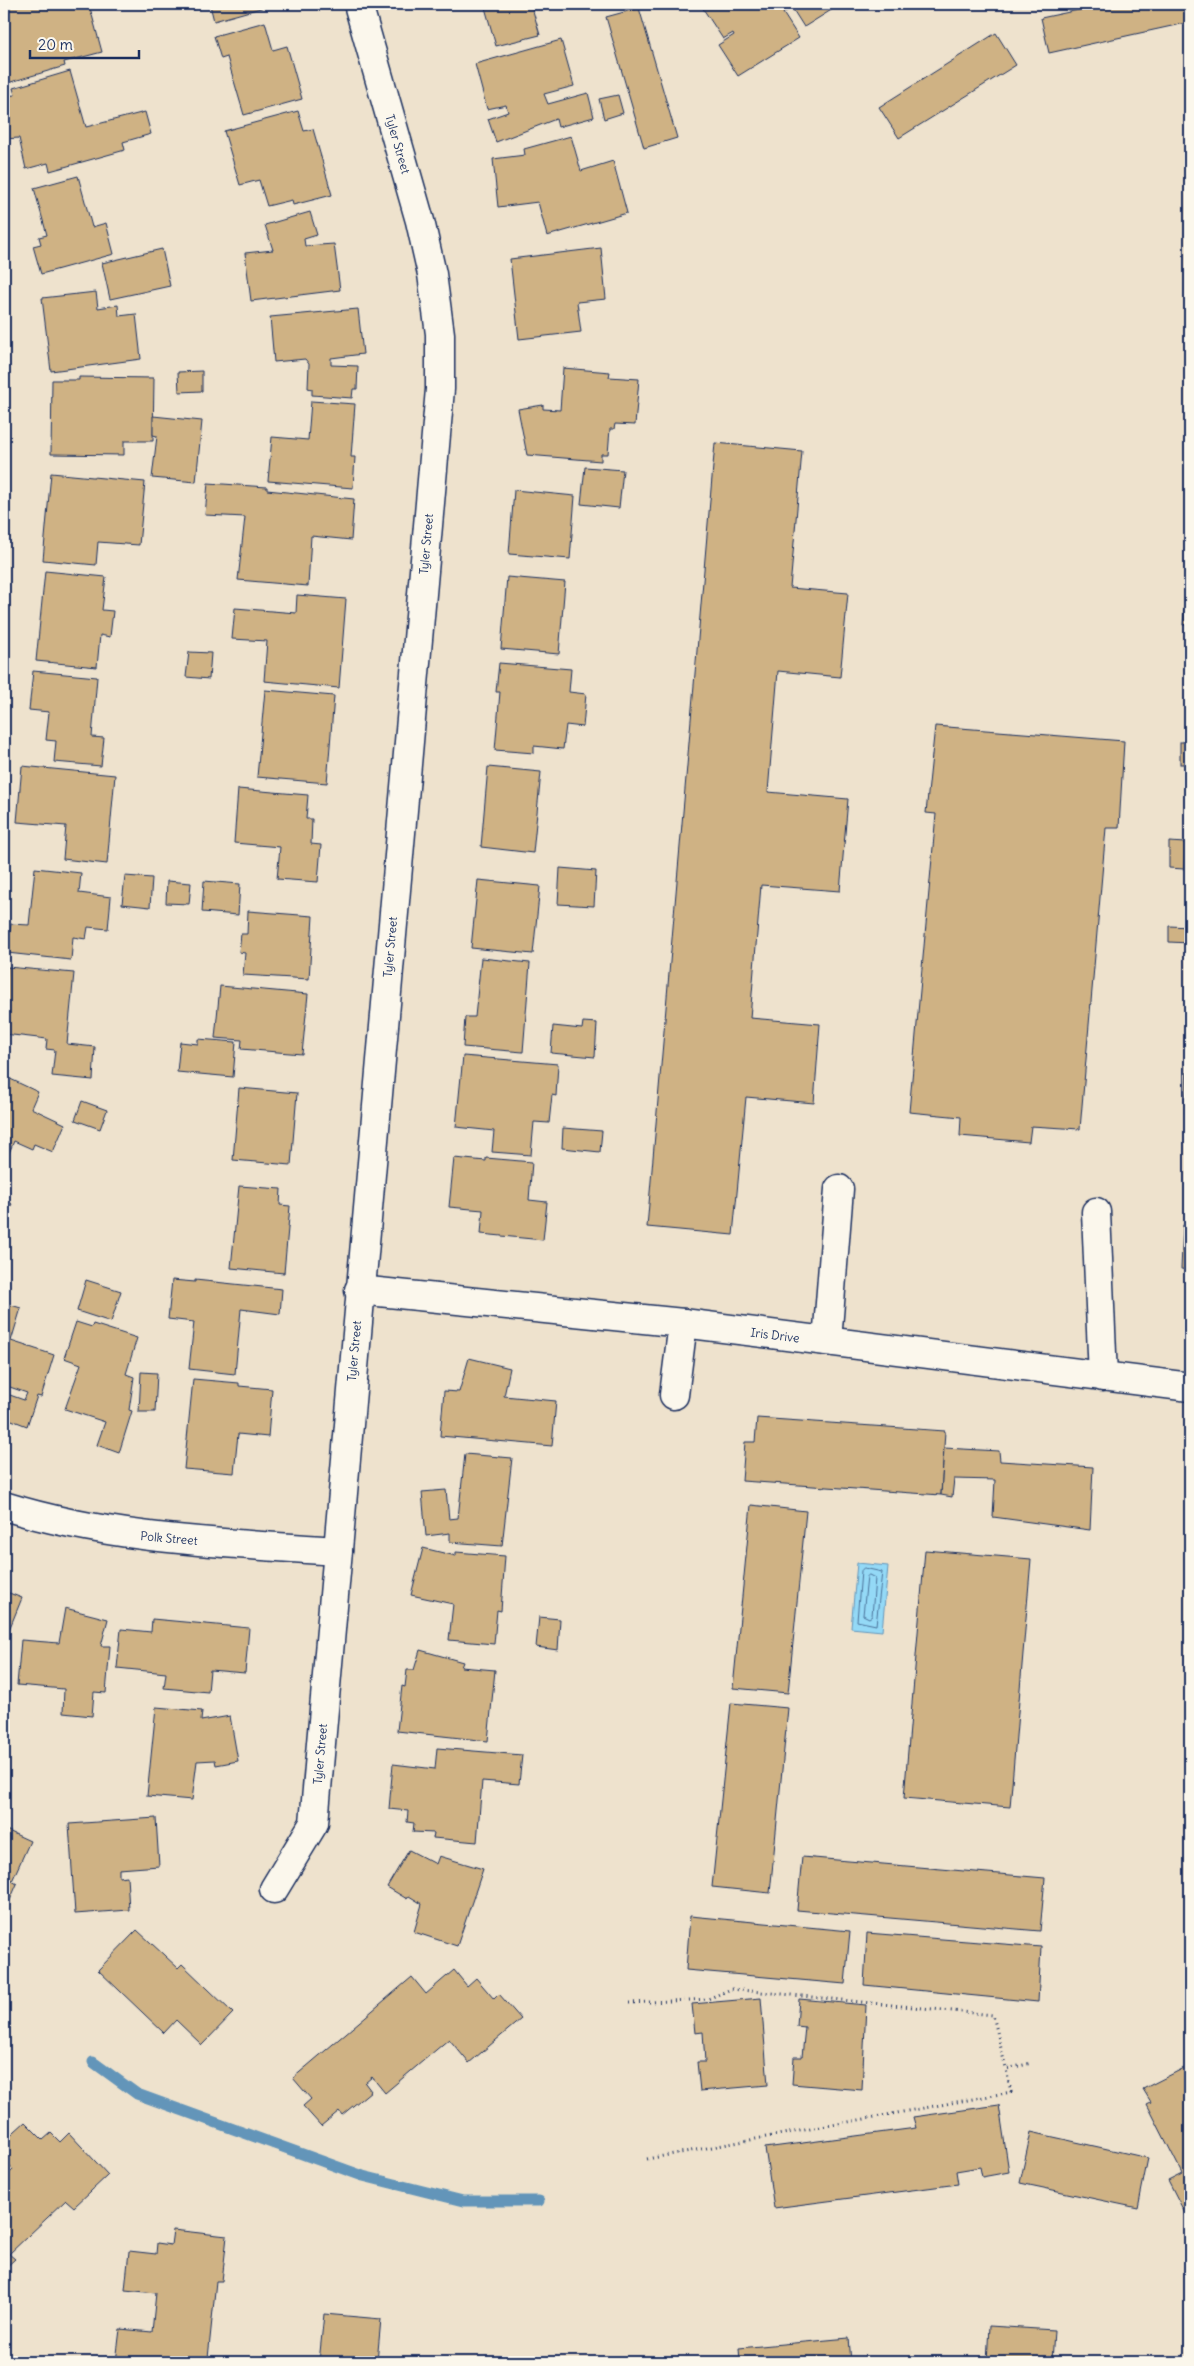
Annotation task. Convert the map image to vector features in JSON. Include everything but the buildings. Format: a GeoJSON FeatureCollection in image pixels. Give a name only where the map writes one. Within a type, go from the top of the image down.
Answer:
{"type":"FeatureCollection","features":[{"type":"Feature","properties":{"kind":"street","name":"Tyler Street"},"geometry":{"type":"LineString","coordinates":[[274,1889],[314,1823],[359,1290],[437,433],[440,334],[435,293],[420,221],[358,4]]}},
{"type":"Feature","properties":{"kind":"street"},"geometry":{"type":"LineString","coordinates":[[827,1341],[839,1189]]}},
{"type":"Feature","properties":{"kind":"street"},"geometry":{"type":"LineString","coordinates":[[1096,1212],[1103,1377]]}},
{"type":"Feature","properties":{"kind":"street","name":"Iris Drive"},"geometry":{"type":"LineString","coordinates":[[359,1290],[683,1323],[1190,1387]]}},
{"type":"Feature","properties":{"kind":"street"},"geometry":{"type":"LineString","coordinates":[[674,1395],[683,1323]]}},
{"type":"Feature","properties":{"kind":"street","name":"Polk Street"},"geometry":{"type":"LineString","coordinates":[[4,1506],[85,1528],[134,1535],[338,1551]]}},
{"type":"Feature","properties":{"kind":"path"},"geometry":{"type":"LineString","coordinates":[[629,2003],[708,1999],[731,1989],[994,2015],[1011,2092],[647,2159]]}},
{"type":"Feature","properties":{"kind":"path"},"geometry":{"type":"LineString","coordinates":[[1006,2069],[1032,2063]]}},
{"type":"Feature","properties":{"kind":"water"},"geometry":{"type":"Polygon","coordinates":[[[857,1563],[888,1566],[882,1631],[851,1628],[857,1563]]]}},
{"type":"Feature","properties":{"kind":"waterway"},"geometry":{"type":"LineString","coordinates":[[93,2062],[137,2094],[363,2176],[463,2201],[539,2201]]}}]}
